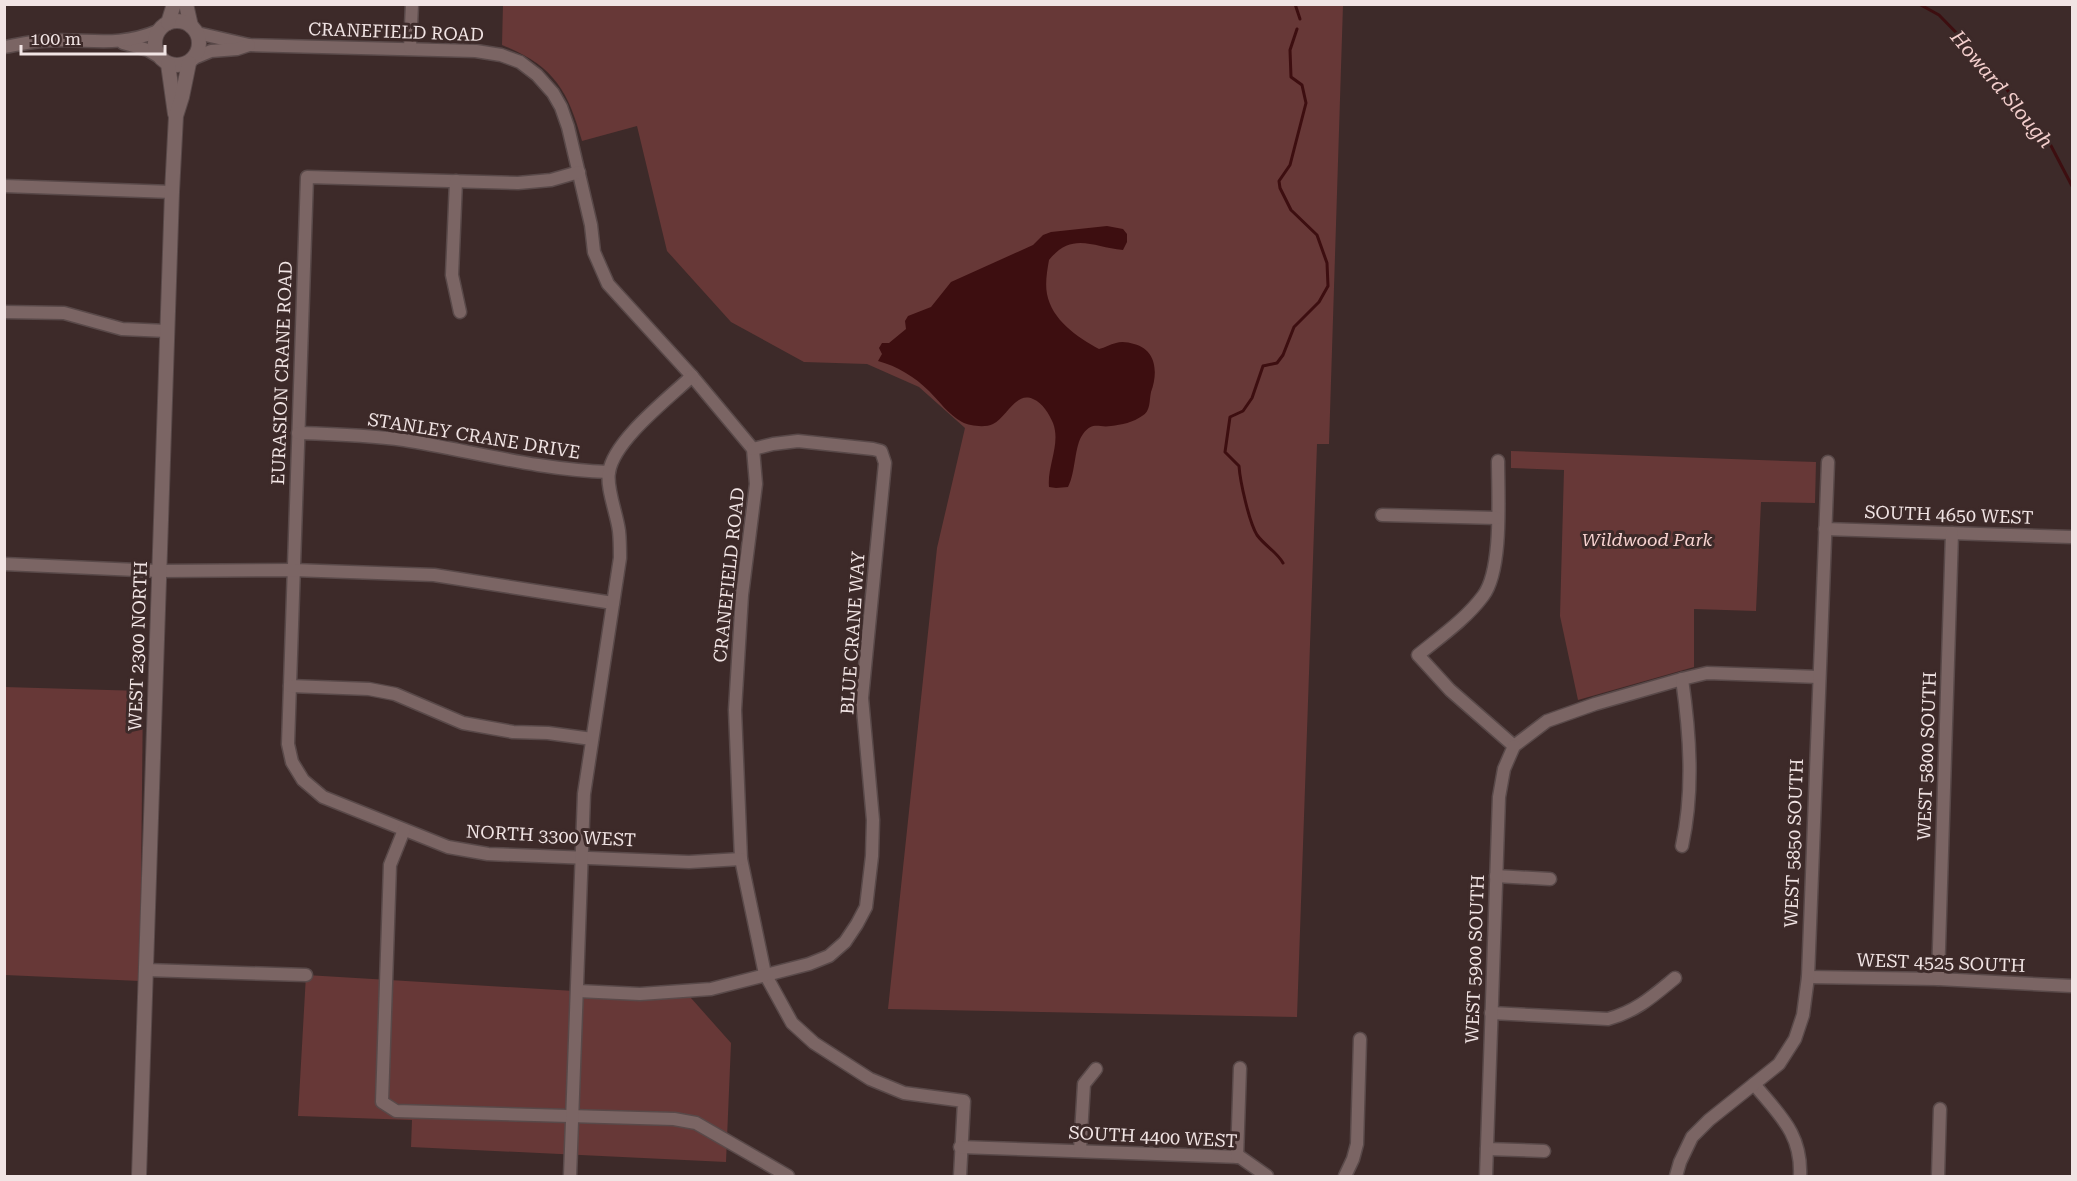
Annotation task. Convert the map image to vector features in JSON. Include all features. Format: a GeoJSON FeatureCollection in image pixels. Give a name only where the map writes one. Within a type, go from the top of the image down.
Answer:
{"type":"FeatureCollection","features":[{"type":"Feature","properties":{"kind":"street"},"geometry":{"type":"LineString","coordinates":[[174,4],[155,44],[163,60],[176,116]]}},
{"type":"Feature","properties":{"kind":"street"},"geometry":{"type":"LineString","coordinates":[[176,116],[191,61],[200,46],[186,4]]}},
{"type":"Feature","properties":{"kind":"street"},"geometry":{"type":"LineString","coordinates":[[410,48],[412,4]]}},
{"type":"Feature","properties":{"kind":"street"},"geometry":{"type":"LineString","coordinates":[[4,47],[43,41],[118,42],[144,37],[180,21],[194,29]]}},
{"type":"Feature","properties":{"kind":"street","name":"CRANEFIELD ROAD"},"geometry":{"type":"LineString","coordinates":[[194,29],[249,45],[410,48],[476,51],[501,55],[529,68],[553,93],[561,107],[579,172],[591,225],[594,252],[608,284],[692,376],[753,449],[756,484],[741,595],[735,710],[741,859],[765,974],[792,1023],[814,1043],[870,1079],[904,1093],[964,1101],[960,1147]]}},
{"type":"Feature","properties":{"kind":"street"},"geometry":{"type":"LineString","coordinates":[[118,42],[148,51],[163,60],[182,66],[191,61]]}},
{"type":"Feature","properties":{"kind":"street","name":"CRANEFIELD ROAD"},"geometry":{"type":"LineString","coordinates":[[191,61],[211,51],[237,49],[249,45]]}},
{"type":"Feature","properties":{"kind":"street","name":"WEST 2300 NORTH"},"geometry":{"type":"LineString","coordinates":[[139,1176],[176,116]]}},
{"type":"Feature","properties":{"kind":"street"},"geometry":{"type":"LineString","coordinates":[[460,312],[452,275],[456,181],[518,183],[551,180],[579,172]]}},
{"type":"Feature","properties":{"kind":"street","name":"EURASION CRANE ROAD"},"geometry":{"type":"LineString","coordinates":[[303,780],[292,762],[288,744],[307,177],[456,181]]}},
{"type":"Feature","properties":{"kind":"street"},"geometry":{"type":"LineString","coordinates":[[4,186],[172,192]]}},
{"type":"Feature","properties":{"kind":"street"},"geometry":{"type":"LineString","coordinates":[[4,312],[64,313],[122,328],[167,331]]}},
{"type":"Feature","properties":{"kind":"street"},"geometry":{"type":"LineString","coordinates":[[570,1176],[574,1117],[584,794],[620,558],[620,540],[609,472],[620,447],[632,433],[692,376]]}},
{"type":"Feature","properties":{"kind":"street","name":"STANLEY CRANE DRIVE"},"geometry":{"type":"LineString","coordinates":[[298,432],[403,440],[549,468],[609,472]]}},
{"type":"Feature","properties":{"kind":"street","name":"BLUE CRANE WAY"},"geometry":{"type":"LineString","coordinates":[[578,991],[640,994],[711,989],[809,964],[829,956],[844,942],[866,907],[872,856],[873,820],[862,698],[885,463],[881,451],[873,448],[798,441],[753,449]]}},
{"type":"Feature","properties":{"kind":"street"},"geometry":{"type":"LineString","coordinates":[[1498,461],[1497,518],[1492,577],[1484,595],[1467,615],[1418,655],[1450,690],[1514,746],[1547,721],[1595,704],[1707,673],[1819,677]]}},
{"type":"Feature","properties":{"kind":"street","name":"WEST 5850 SOUTH"},"geometry":{"type":"LineString","coordinates":[[1676,1176],[1692,1137],[1709,1120],[1779,1064],[1795,1039],[1803,1015],[1808,977],[1828,462]]}},
{"type":"Feature","properties":{"kind":"street"},"geometry":{"type":"LineString","coordinates":[[1382,516],[1497,518]]}},
{"type":"Feature","properties":{"kind":"street","name":"SOUTH 4650 WEST"},"geometry":{"type":"LineString","coordinates":[[1825,529],[2073,537]]}},
{"type":"Feature","properties":{"kind":"street","name":"WEST 5800 SOUTH"},"geometry":{"type":"LineString","coordinates":[[1938,980],[1952,533]]}},
{"type":"Feature","properties":{"kind":"street"},"geometry":{"type":"LineString","coordinates":[[4,564],[159,571],[293,570],[434,575],[613,603]]}},
{"type":"Feature","properties":{"kind":"street"},"geometry":{"type":"LineString","coordinates":[[1682,679],[1689,729],[1689,815],[1682,846]]}},
{"type":"Feature","properties":{"kind":"street"},"geometry":{"type":"LineString","coordinates":[[290,686],[369,689],[395,694],[463,723],[513,732],[548,733],[592,739]]}},
{"type":"Feature","properties":{"kind":"street","name":"WEST 5900 SOUTH"},"geometry":{"type":"LineString","coordinates":[[1486,1176],[1499,797],[1504,769],[1514,746]]}},
{"type":"Feature","properties":{"kind":"street","name":"NORTH 3300 WEST"},"geometry":{"type":"LineString","coordinates":[[303,780],[323,797],[448,848],[488,854],[582,858],[689,862],[741,859]]}},
{"type":"Feature","properties":{"kind":"street"},"geometry":{"type":"LineString","coordinates":[[404,830],[390,865],[381,1102],[396,1111],[674,1119],[696,1123],[788,1176]]}},
{"type":"Feature","properties":{"kind":"street"},"geometry":{"type":"LineString","coordinates":[[1496,876],[1550,879]]}},
{"type":"Feature","properties":{"kind":"street"},"geometry":{"type":"LineString","coordinates":[[146,970],[306,975]]}},
{"type":"Feature","properties":{"kind":"street","name":"WEST 4525 SOUTH"},"geometry":{"type":"LineString","coordinates":[[1808,977],[2073,986]]}},
{"type":"Feature","properties":{"kind":"street"},"geometry":{"type":"LineString","coordinates":[[1491,1013],[1608,1019],[1626,1014],[1642,1005],[1675,978]]}},
{"type":"Feature","properties":{"kind":"street"},"geometry":{"type":"LineString","coordinates":[[1345,1176],[1353,1160],[1357,1144],[1360,1039]]}},
{"type":"Feature","properties":{"kind":"street"},"geometry":{"type":"LineString","coordinates":[[1237,1157],[1240,1068]]}},
{"type":"Feature","properties":{"kind":"street"},"geometry":{"type":"LineString","coordinates":[[1080,1150],[1084,1084],[1096,1069]]}},
{"type":"Feature","properties":{"kind":"street"},"geometry":{"type":"LineString","coordinates":[[1754,1084],[1790,1130],[1798,1145],[1800,1176]]}},
{"type":"Feature","properties":{"kind":"street"},"geometry":{"type":"LineString","coordinates":[[1938,1176],[1940,1109]]}},
{"type":"Feature","properties":{"kind":"street"},"geometry":{"type":"LineString","coordinates":[[960,1147],[960,1176]]}},
{"type":"Feature","properties":{"kind":"street","name":"SOUTH 4400 WEST"},"geometry":{"type":"LineString","coordinates":[[960,1147],[1240,1157],[1267,1176]]}},
{"type":"Feature","properties":{"kind":"street"},"geometry":{"type":"LineString","coordinates":[[1487,1149],[1544,1151]]}},
{"type":"Feature","properties":{"kind":"green space"},"geometry":{"type":"Polygon","coordinates":[[[503,4],[1343,5],[1329,444],[1317,444],[1297,1017],[888,1009],[937,548],[965,428],[919,387],[867,364],[804,362],[731,322],[667,251],[637,126],[582,141],[571,107],[556,81],[534,61],[502,45],[503,4]]]}},
{"type":"Feature","properties":{"kind":"green space","name":"Wildwood Park"},"geometry":{"type":"Polygon","coordinates":[[[1511,451],[1816,462],[1815,503],[1761,502],[1756,611],[1694,609],[1694,667],[1578,700],[1560,616],[1564,470],[1511,468],[1511,451]]]}},
{"type":"Feature","properties":{"kind":"green space"},"geometry":{"type":"Polygon","coordinates":[[[4,687],[143,691],[140,981],[5,975],[4,687]]]}},
{"type":"Feature","properties":{"kind":"green space"},"geometry":{"type":"Polygon","coordinates":[[[306,975],[691,998],[731,1043],[726,1162],[411,1147],[412,1120],[298,1116],[306,975]]]}},
{"type":"Feature","properties":{"kind":"shaded area"},"geometry":{"type":"Polygon","coordinates":[[[1107,226],[1123,229],[1127,234],[1127,242],[1123,250],[1083,243],[1066,246],[1049,260],[1047,294],[1060,320],[1074,333],[1099,349],[1118,342],[1127,342],[1147,351],[1155,370],[1149,406],[1145,414],[1131,422],[1115,426],[1093,426],[1087,430],[1078,445],[1068,487],[1049,487],[1055,431],[1050,416],[1040,403],[1027,397],[1017,402],[993,424],[982,426],[965,423],[944,408],[918,381],[899,369],[878,361],[882,354],[879,348],[882,343],[889,343],[906,329],[905,321],[908,316],[931,307],[951,282],[1033,245],[1043,235],[1051,232],[1107,226]]]}},
{"type":"Feature","properties":{"kind":"waterway"},"geometry":{"type":"LineString","coordinates":[[1295,4],[1300,19]]}},
{"type":"Feature","properties":{"kind":"waterway","name":"Howard Slough"},"geometry":{"type":"LineString","coordinates":[[1919,4],[1939,15],[1982,59],[2048,140],[2072,186]]}},
{"type":"Feature","properties":{"kind":"waterway"},"geometry":{"type":"LineString","coordinates":[[1283,563],[1257,535],[1245,501],[1239,466],[1225,452],[1230,417],[1243,411],[1252,398],[1263,366],[1277,363],[1283,355],[1294,327],[1319,302],[1328,286],[1327,263],[1317,235],[1291,210],[1279,181],[1290,165],[1306,103],[1302,85],[1291,77],[1290,50],[1297,29]]}}]}
